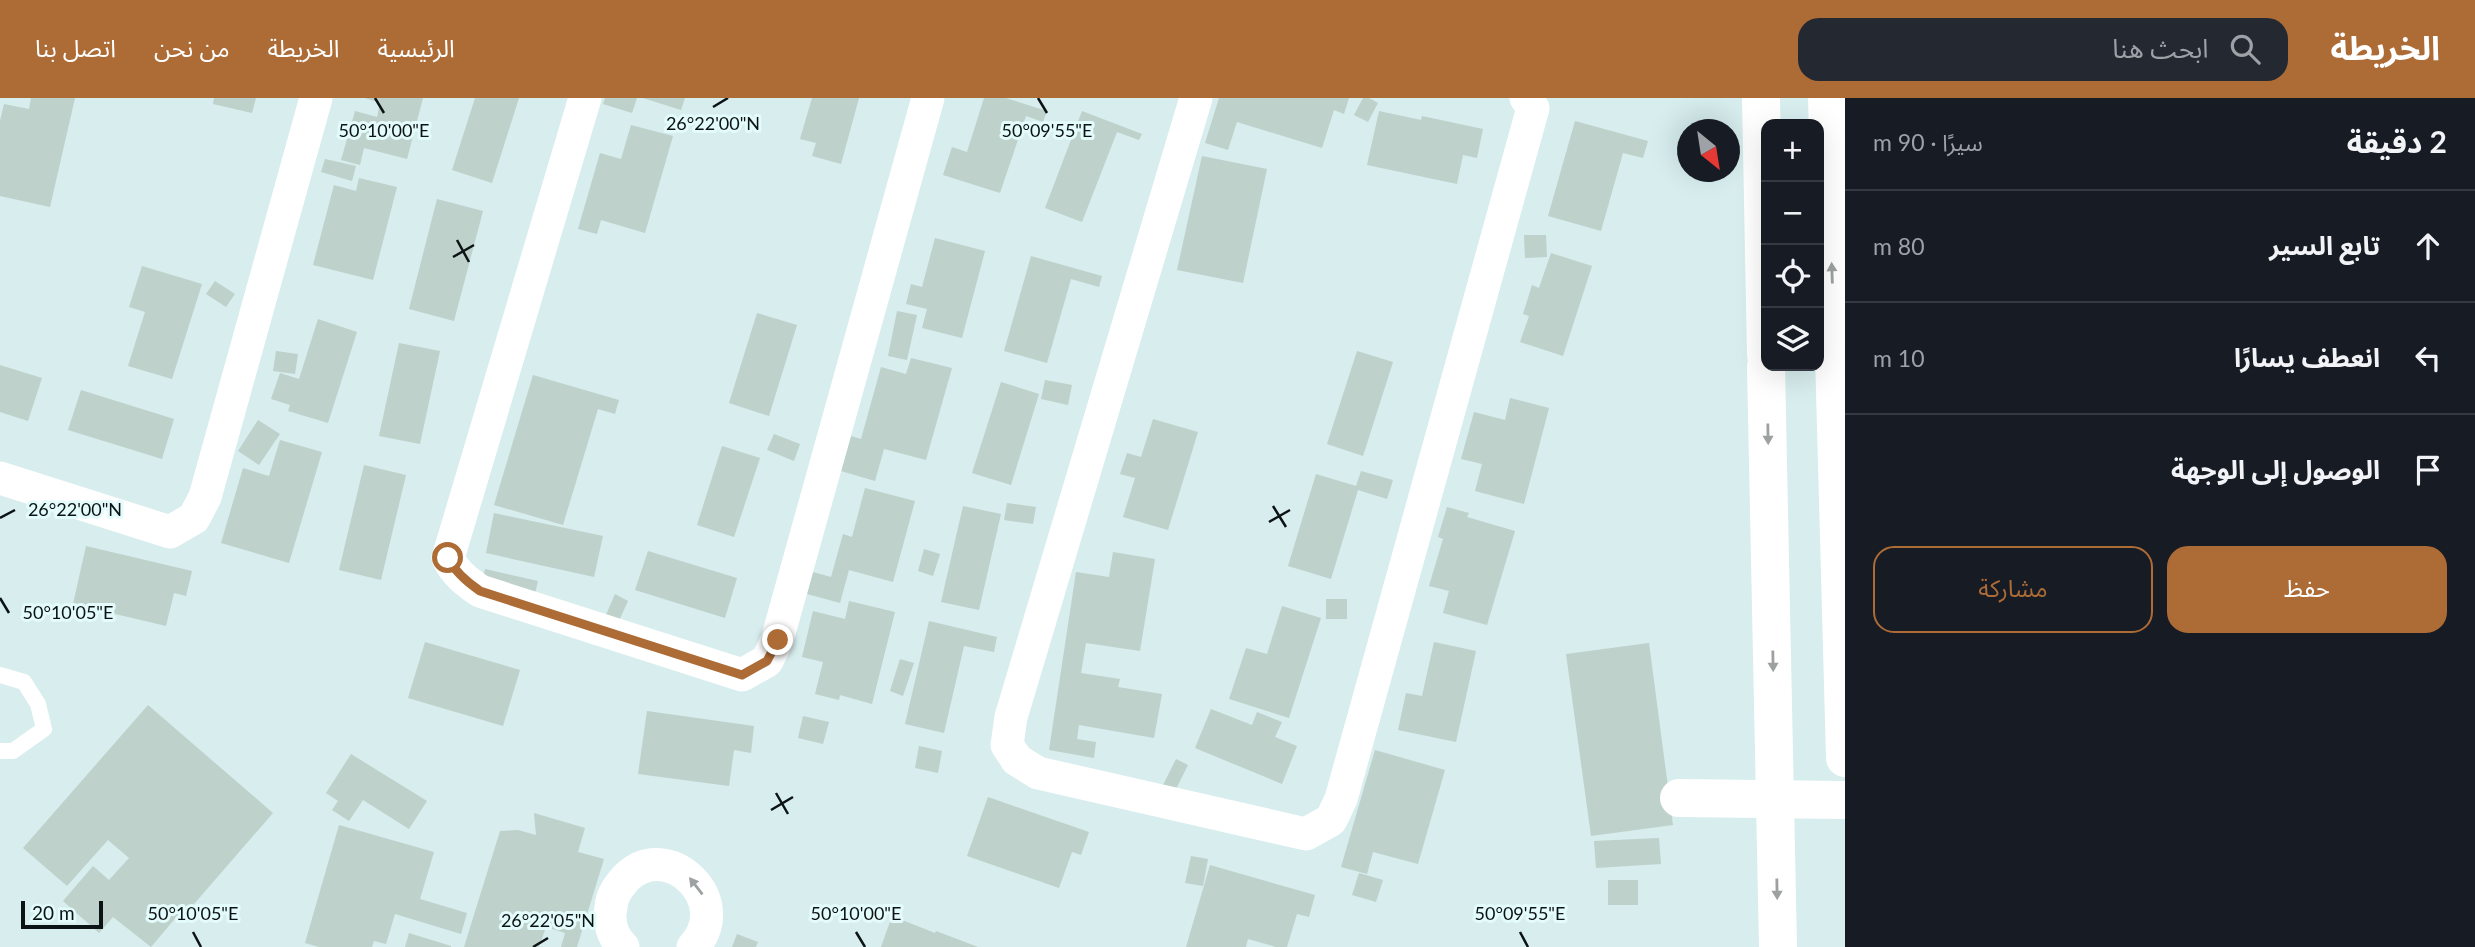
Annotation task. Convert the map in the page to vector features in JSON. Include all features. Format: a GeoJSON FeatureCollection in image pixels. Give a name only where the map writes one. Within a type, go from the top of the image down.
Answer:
{"type":"FeatureCollection","features":[{"type":"Feature","properties":{"kind":"street"},"geometry":{"type":"LineString","coordinates":[[0,478],[170,533],[194,518],[205,497],[316,98]]}},
{"type":"Feature","properties":{"kind":"street"},"geometry":{"type":"LineString","coordinates":[[585,98],[448,558],[464,579],[480,591],[742,675],[767,661],[778,640],[928,98]]}},
{"type":"Feature","properties":{"kind":"street"},"geometry":{"type":"LineString","coordinates":[[1196,98],[1011,717],[1007,745],[1017,760],[1038,773],[1306,834],[1331,821],[1341,799],[1533,108],[1526,98]]}},
{"type":"Feature","properties":{"kind":"street"},"geometry":{"type":"LineString","coordinates":[[1761,98],[1765,308]]}},
{"type":"Feature","properties":{"kind":"street"},"geometry":{"type":"LineString","coordinates":[[1828,98],[1845,758]]}},
{"type":"Feature","properties":{"kind":"street"},"geometry":{"type":"LineString","coordinates":[[1766,371],[1777,947]]}},
{"type":"Feature","properties":{"kind":"street"},"geometry":{"type":"LineString","coordinates":[[1679,798],[1845,800]]}},
{"type":"Feature","properties":{"kind":"street"},"geometry":{"type":"LineString","coordinates":[[623,947],[612,929],[612,899],[630,874],[645,867],[662,866],[678,869],[692,879],[702,892],[707,909],[706,925],[699,941],[693,947]]}},
{"type":"Feature","properties":{"kind":"lane"},"geometry":{"type":"LineString","coordinates":[[0,675],[23,682],[38,704],[44,729],[13,751],[0,751]]}},
{"type":"Feature","properties":{"kind":"building"},"geometry":{"type":"Polygon","coordinates":[[[31,98],[75,98],[50,207],[0,196],[0,121],[4,104],[29,109],[31,98]]]}},
{"type":"Feature","properties":{"kind":"building"},"geometry":{"type":"Polygon","coordinates":[[[214,98],[256,98],[252,113],[213,104],[214,98]]]}},
{"type":"Feature","properties":{"kind":"building"},"geometry":{"type":"Polygon","coordinates":[[[365,98],[423,98],[407,159],[364,148],[360,165],[341,160],[355,111],[377,117],[380,103],[365,98]]]}},
{"type":"Feature","properties":{"kind":"building"},"geometry":{"type":"Polygon","coordinates":[[[475,98],[519,98],[492,183],[452,170],[475,98]]]}},
{"type":"Feature","properties":{"kind":"building"},"geometry":{"type":"Polygon","coordinates":[[[605,98],[637,98],[632,113],[603,104],[605,98]]]}},
{"type":"Feature","properties":{"kind":"building"},"geometry":{"type":"Polygon","coordinates":[[[643,98],[685,98],[681,110],[643,98]]]}},
{"type":"Feature","properties":{"kind":"building"},"geometry":{"type":"Polygon","coordinates":[[[812,98],[859,98],[841,164],[812,156],[816,143],[800,139],[812,98]]]}},
{"type":"Feature","properties":{"kind":"building"},"geometry":{"type":"Polygon","coordinates":[[[984,98],[1006,98],[1047,111],[1043,122],[1026,116],[1000,193],[943,175],[952,147],[967,152],[984,98]]]}},
{"type":"Feature","properties":{"kind":"building"},"geometry":{"type":"Polygon","coordinates":[[[1219,98],[1349,98],[1344,114],[1334,110],[1322,148],[1237,122],[1228,150],[1205,143],[1219,98]]]}},
{"type":"Feature","properties":{"kind":"building"},"geometry":{"type":"Polygon","coordinates":[[[1363,98],[1378,103],[1368,122],[1354,115],[1363,98]]]}},
{"type":"Feature","properties":{"kind":"building"},"geometry":{"type":"Polygon","coordinates":[[[1082,111],[1142,134],[1139,140],[1117,132],[1082,222],[1045,208],[1082,111]]]}},
{"type":"Feature","properties":{"kind":"building"},"geometry":{"type":"Polygon","coordinates":[[[1379,111],[1421,120],[1422,116],[1483,129],[1477,158],[1463,155],[1457,184],[1367,165],[1379,111]]]}},
{"type":"Feature","properties":{"kind":"building"},"geometry":{"type":"Polygon","coordinates":[[[1575,121],[1648,141],[1643,158],[1623,153],[1601,231],[1548,216],[1575,121]]]}},
{"type":"Feature","properties":{"kind":"building"},"geometry":{"type":"Polygon","coordinates":[[[631,125],[673,136],[645,233],[601,220],[597,234],[578,229],[600,153],[621,159],[631,125]]]}},
{"type":"Feature","properties":{"kind":"building"},"geometry":{"type":"Polygon","coordinates":[[[1202,156],[1267,169],[1243,283],[1177,270],[1202,156]]]}},
{"type":"Feature","properties":{"kind":"building"},"geometry":{"type":"Polygon","coordinates":[[[325,159],[356,166],[352,181],[321,172],[325,159]]]}},
{"type":"Feature","properties":{"kind":"building"},"geometry":{"type":"Polygon","coordinates":[[[359,178],[397,187],[373,280],[313,265],[334,185],[356,191],[359,178]]]}},
{"type":"Feature","properties":{"kind":"building"},"geometry":{"type":"Polygon","coordinates":[[[437,199],[483,211],[454,321],[409,309],[437,199]]]}},
{"type":"Feature","properties":{"kind":"building"},"geometry":{"type":"Polygon","coordinates":[[[1524,235],[1546,235],[1547,257],[1525,258],[1524,235]]]}},
{"type":"Feature","properties":{"kind":"building"},"geometry":{"type":"Polygon","coordinates":[[[935,238],[985,251],[962,338],[922,328],[927,309],[906,304],[911,284],[922,287],[935,238]]]}},
{"type":"Feature","properties":{"kind":"building"},"geometry":{"type":"Polygon","coordinates":[[[1551,253],[1592,266],[1563,356],[1520,342],[1529,316],[1523,314],[1532,285],[1539,288],[1551,253]]]}},
{"type":"Feature","properties":{"kind":"building"},"geometry":{"type":"Polygon","coordinates":[[[1031,256],[1102,276],[1099,287],[1071,279],[1047,363],[1004,351],[1031,256]]]}},
{"type":"Feature","properties":{"kind":"building"},"geometry":{"type":"Polygon","coordinates":[[[142,266],[202,284],[172,379],[128,366],[145,312],[129,307],[142,266]]]}},
{"type":"Feature","properties":{"kind":"building"},"geometry":{"type":"Polygon","coordinates":[[[215,281],[235,294],[226,307],[206,294],[215,281]]]}},
{"type":"Feature","properties":{"kind":"building"},"geometry":{"type":"Polygon","coordinates":[[[897,311],[917,315],[907,360],[888,356],[897,311]]]}},
{"type":"Feature","properties":{"kind":"building"},"geometry":{"type":"Polygon","coordinates":[[[757,313],[797,325],[769,416],[729,403],[757,313]]]}},
{"type":"Feature","properties":{"kind":"building"},"geometry":{"type":"Polygon","coordinates":[[[318,319],[357,332],[328,423],[288,411],[290,405],[271,399],[280,373],[299,379],[318,319]]]}},
{"type":"Feature","properties":{"kind":"building"},"geometry":{"type":"Polygon","coordinates":[[[399,343],[440,351],[420,444],[379,436],[399,343]]]}},
{"type":"Feature","properties":{"kind":"building"},"geometry":{"type":"Polygon","coordinates":[[[276,351],[298,354],[295,374],[273,371],[276,351]]]}},
{"type":"Feature","properties":{"kind":"building"},"geometry":{"type":"Polygon","coordinates":[[[1357,351],[1393,362],[1363,456],[1327,444],[1357,351]]]}},
{"type":"Feature","properties":{"kind":"building"},"geometry":{"type":"Polygon","coordinates":[[[911,358],[952,368],[926,460],[884,449],[875,481],[841,471],[851,436],[861,439],[881,367],[906,374],[911,358]]]}},
{"type":"Feature","properties":{"kind":"building"},"geometry":{"type":"Polygon","coordinates":[[[0,365],[42,378],[28,421],[0,412],[0,365]]]}},
{"type":"Feature","properties":{"kind":"building"},"geometry":{"type":"Polygon","coordinates":[[[533,375],[619,400],[615,414],[598,409],[563,525],[494,505],[533,375]]]}},
{"type":"Feature","properties":{"kind":"building"},"geometry":{"type":"Polygon","coordinates":[[[1045,380],[1072,385],[1068,405],[1041,399],[1045,380]]]}},
{"type":"Feature","properties":{"kind":"building"},"geometry":{"type":"Polygon","coordinates":[[[1001,382],[1039,394],[1011,485],[972,473],[1001,382]]]}},
{"type":"Feature","properties":{"kind":"building"},"geometry":{"type":"Polygon","coordinates":[[[81,390],[174,419],[162,459],[68,430],[81,390]]]}},
{"type":"Feature","properties":{"kind":"building"},"geometry":{"type":"Polygon","coordinates":[[[1510,398],[1549,408],[1524,504],[1475,491],[1482,464],[1461,459],[1474,412],[1505,420],[1510,398]]]}},
{"type":"Feature","properties":{"kind":"building"},"geometry":{"type":"Polygon","coordinates":[[[1153,419],[1198,432],[1168,530],[1123,517],[1135,478],[1120,474],[1127,453],[1141,457],[1153,419]]]}},
{"type":"Feature","properties":{"kind":"building"},"geometry":{"type":"Polygon","coordinates":[[[258,420],[280,434],[259,465],[238,451],[258,420]]]}},
{"type":"Feature","properties":{"kind":"building"},"geometry":{"type":"Polygon","coordinates":[[[774,434],[800,444],[794,461],[767,450],[774,434]]]}},
{"type":"Feature","properties":{"kind":"building"},"geometry":{"type":"Polygon","coordinates":[[[280,440],[322,452],[289,563],[221,543],[243,468],[269,476],[280,440]]]}},
{"type":"Feature","properties":{"kind":"building"},"geometry":{"type":"Polygon","coordinates":[[[722,446],[760,458],[734,537],[697,525],[722,446]]]}},
{"type":"Feature","properties":{"kind":"building"},"geometry":{"type":"Polygon","coordinates":[[[364,465],[406,475],[381,580],[339,570],[364,465]]]}},
{"type":"Feature","properties":{"kind":"building"},"geometry":{"type":"Polygon","coordinates":[[[1361,471],[1393,480],[1387,499],[1358,490],[1331,579],[1288,566],[1316,474],[1356,486],[1361,471]]]}},
{"type":"Feature","properties":{"kind":"building"},"geometry":{"type":"Polygon","coordinates":[[[865,488],[915,501],[893,582],[849,570],[840,603],[807,594],[813,572],[831,577],[843,534],[852,537],[865,488]]]}},
{"type":"Feature","properties":{"kind":"building"},"geometry":{"type":"Polygon","coordinates":[[[1007,503],[1036,507],[1033,524],[1004,520],[1007,503]]]}},
{"type":"Feature","properties":{"kind":"building"},"geometry":{"type":"Polygon","coordinates":[[[963,506],[1001,514],[979,610],[941,602],[963,506]]]}},
{"type":"Feature","properties":{"kind":"building"},"geometry":{"type":"Polygon","coordinates":[[[1447,507],[1469,513],[1467,517],[1515,531],[1487,625],[1443,613],[1449,591],[1429,586],[1443,539],[1438,537],[1447,507]]]}},
{"type":"Feature","properties":{"kind":"building"},"geometry":{"type":"Polygon","coordinates":[[[494,513],[603,536],[594,577],[486,553],[494,513]]]}},
{"type":"Feature","properties":{"kind":"building"},"geometry":{"type":"Polygon","coordinates":[[[86,546],[192,571],[186,596],[174,593],[166,626],[73,604],[86,546]]]}},
{"type":"Feature","properties":{"kind":"building"},"geometry":{"type":"Polygon","coordinates":[[[924,549],[940,554],[933,576],[918,571],[924,549]]]}},
{"type":"Feature","properties":{"kind":"building"},"geometry":{"type":"Polygon","coordinates":[[[648,551],[737,578],[725,618],[635,590],[648,551]]]}},
{"type":"Feature","properties":{"kind":"building"},"geometry":{"type":"Polygon","coordinates":[[[1113,552],[1155,559],[1140,651],[1086,643],[1081,673],[1120,679],[1118,687],[1162,694],[1154,738],[1079,725],[1077,739],[1096,742],[1094,758],[1049,750],[1076,572],[1109,577],[1113,552]]]}},
{"type":"Feature","properties":{"kind":"building"},"geometry":{"type":"Polygon","coordinates":[[[485,569],[538,581],[534,598],[481,586],[485,569]]]}},
{"type":"Feature","properties":{"kind":"building"},"geometry":{"type":"Polygon","coordinates":[[[615,594],[628,601],[618,623],[605,617],[615,594]]]}},
{"type":"Feature","properties":{"kind":"building"},"geometry":{"type":"Polygon","coordinates":[[[1326,599],[1347,599],[1347,619],[1326,619],[1326,599]]]}},
{"type":"Feature","properties":{"kind":"building"},"geometry":{"type":"Polygon","coordinates":[[[849,601],[895,612],[872,704],[840,695],[839,700],[815,694],[823,662],[802,657],[813,611],[845,619],[849,601]]]}},
{"type":"Feature","properties":{"kind":"building"},"geometry":{"type":"Polygon","coordinates":[[[1282,606],[1321,618],[1289,718],[1229,699],[1246,648],[1267,654],[1282,606]]]}},
{"type":"Feature","properties":{"kind":"building"},"geometry":{"type":"Polygon","coordinates":[[[929,621],[997,637],[994,652],[964,646],[944,733],[905,724],[929,621]]]}},
{"type":"Feature","properties":{"kind":"building"},"geometry":{"type":"Polygon","coordinates":[[[425,642],[520,670],[503,726],[408,698],[425,642]]]}},
{"type":"Feature","properties":{"kind":"building"},"geometry":{"type":"Polygon","coordinates":[[[1434,642],[1476,651],[1456,742],[1398,730],[1406,693],[1422,696],[1434,642]]]}},
{"type":"Feature","properties":{"kind":"building"},"geometry":{"type":"Polygon","coordinates":[[[1649,643],[1673,825],[1591,836],[1566,654],[1649,643]]]}},
{"type":"Feature","properties":{"kind":"building"},"geometry":{"type":"Polygon","coordinates":[[[900,659],[914,663],[903,696],[890,691],[900,659]]]}},
{"type":"Feature","properties":{"kind":"building"},"geometry":{"type":"Polygon","coordinates":[[[148,705],[273,813],[188,911],[184,908],[151,947],[113,917],[99,933],[63,901],[93,866],[109,880],[129,858],[108,840],[67,886],[23,848],[148,705]]]}},
{"type":"Feature","properties":{"kind":"building"},"geometry":{"type":"Polygon","coordinates":[[[1211,709],[1252,725],[1257,712],[1282,722],[1275,737],[1297,746],[1282,784],[1195,748],[1211,709]]]}},
{"type":"Feature","properties":{"kind":"building"},"geometry":{"type":"Polygon","coordinates":[[[647,711],[754,726],[751,753],[734,750],[729,786],[638,774],[647,711]]]}},
{"type":"Feature","properties":{"kind":"building"},"geometry":{"type":"Polygon","coordinates":[[[803,716],[829,722],[823,744],[798,738],[803,716]]]}},
{"type":"Feature","properties":{"kind":"building"},"geometry":{"type":"Polygon","coordinates":[[[919,746],[942,751],[938,773],[915,768],[919,746]]]}},
{"type":"Feature","properties":{"kind":"building"},"geometry":{"type":"Polygon","coordinates":[[[1375,750],[1445,770],[1418,864],[1373,852],[1367,874],[1341,867],[1375,750]]]}},
{"type":"Feature","properties":{"kind":"building"},"geometry":{"type":"Polygon","coordinates":[[[351,754],[427,801],[409,829],[363,800],[349,821],[332,810],[338,801],[326,793],[351,754]]]}},
{"type":"Feature","properties":{"kind":"building"},"geometry":{"type":"Polygon","coordinates":[[[1176,759],[1188,765],[1174,793],[1162,787],[1176,759]]]}},
{"type":"Feature","properties":{"kind":"building"},"geometry":{"type":"Polygon","coordinates":[[[988,797],[1089,832],[1081,855],[1072,852],[1059,888],[967,856],[988,797]]]}},
{"type":"Feature","properties":{"kind":"building"},"geometry":{"type":"Polygon","coordinates":[[[534,813],[585,828],[578,852],[604,859],[577,947],[561,947],[565,933],[546,927],[539,947],[464,947],[500,831],[518,830],[536,835],[534,813]]]}},
{"type":"Feature","properties":{"kind":"building"},"geometry":{"type":"Polygon","coordinates":[[[339,825],[434,852],[420,899],[467,913],[461,934],[395,914],[386,944],[374,941],[372,947],[319,947],[305,943],[339,825]]]}},
{"type":"Feature","properties":{"kind":"building"},"geometry":{"type":"Polygon","coordinates":[[[1659,838],[1661,864],[1596,868],[1594,841],[1659,838]]]}},
{"type":"Feature","properties":{"kind":"building"},"geometry":{"type":"Polygon","coordinates":[[[1191,856],[1208,859],[1203,886],[1185,883],[1191,856]]]}},
{"type":"Feature","properties":{"kind":"building"},"geometry":{"type":"Polygon","coordinates":[[[1210,865],[1315,895],[1309,917],[1297,914],[1287,947],[1276,947],[1248,939],[1246,947],[1186,947],[1210,865]]]}},
{"type":"Feature","properties":{"kind":"building"},"geometry":{"type":"Polygon","coordinates":[[[1359,873],[1383,880],[1376,902],[1352,895],[1359,873]]]}},
{"type":"Feature","properties":{"kind":"building"},"geometry":{"type":"Polygon","coordinates":[[[1608,880],[1638,880],[1638,905],[1608,905],[1608,880]]]}},
{"type":"Feature","properties":{"kind":"building"},"geometry":{"type":"Polygon","coordinates":[[[892,916],[935,933],[936,931],[978,947],[881,947],[892,916]]]}},
{"type":"Feature","properties":{"kind":"building"},"geometry":{"type":"Polygon","coordinates":[[[409,933],[451,946],[451,947],[405,947],[409,933]]]}},
{"type":"Feature","properties":{"kind":"building"},"geometry":{"type":"Polygon","coordinates":[[[737,934],[758,942],[756,947],[732,947],[737,934]]]}},
{"type":"Feature","properties":{"kind":"route"},"geometry":{"type":"LineString","coordinates":[[448,558],[464,579],[480,591],[742,675],[767,661],[778,640]]}}]}
